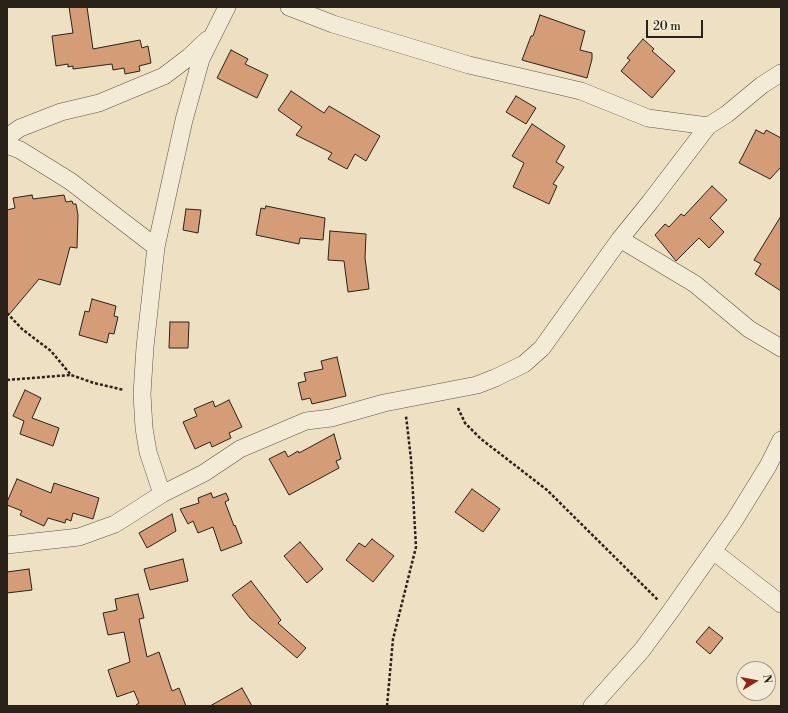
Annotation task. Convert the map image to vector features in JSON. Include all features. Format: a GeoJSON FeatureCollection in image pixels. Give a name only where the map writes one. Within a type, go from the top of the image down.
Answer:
{"type":"FeatureCollection","features":[{"type":"Feature","properties":{"kind":"street"},"geometry":{"type":"LineString","coordinates":[[162,494],[148,452],[144,428],[142,394],[145,347],[156,247],[184,120],[201,59],[227,7]]}},
{"type":"Feature","properties":{"kind":"street"},"geometry":{"type":"LineString","coordinates":[[289,7],[363,33],[469,65],[581,91],[648,118],[708,126]]}},
{"type":"Feature","properties":{"kind":"street"},"geometry":{"type":"LineString","coordinates":[[7,137],[20,128],[61,112],[99,103],[164,76],[189,57],[214,32]]}},
{"type":"Feature","properties":{"kind":"street"},"geometry":{"type":"LineString","coordinates":[[7,545],[79,537],[115,524],[162,494],[204,473],[240,449],[306,421],[331,418],[384,403],[477,385],[524,364],[542,348],[620,239],[708,126],[727,114],[762,85],[781,73]]}},
{"type":"Feature","properties":{"kind":"street"},"geometry":{"type":"LineString","coordinates":[[7,145],[20,150],[70,181],[156,247]]}},
{"type":"Feature","properties":{"kind":"street"},"geometry":{"type":"LineString","coordinates":[[620,239],[695,284],[749,329],[781,348]]}},
{"type":"Feature","properties":{"kind":"street"},"geometry":{"type":"LineString","coordinates":[[592,706],[642,650],[670,612],[734,521],[768,466],[781,440]]}},
{"type":"Feature","properties":{"kind":"street"},"geometry":{"type":"LineString","coordinates":[[713,551],[781,604]]}},
{"type":"Feature","properties":{"kind":"path"},"geometry":{"type":"LineString","coordinates":[[7,314],[22,329],[51,351],[71,375]]}},
{"type":"Feature","properties":{"kind":"path"},"geometry":{"type":"LineString","coordinates":[[7,380],[71,375],[94,383],[142,394]]}},
{"type":"Feature","properties":{"kind":"path"},"geometry":{"type":"LineString","coordinates":[[449,391],[465,423],[481,439],[547,490],[670,612]]}},
{"type":"Feature","properties":{"kind":"path"},"geometry":{"type":"LineString","coordinates":[[387,706],[394,639],[416,547],[411,459],[405,400]]}},
{"type":"Feature","properties":{"kind":"building"},"geometry":{"type":"Polygon","coordinates":[[[69,7],[87,7],[93,49],[140,40],[142,48],[148,46],[151,63],[139,66],[140,71],[125,74],[124,68],[113,70],[112,64],[73,69],[73,66],[68,67],[68,64],[56,66],[52,36],[73,33],[69,7]]]}},
{"type":"Feature","properties":{"kind":"building"},"geometry":{"type":"Polygon","coordinates":[[[540,15],[585,31],[580,50],[592,53],[587,78],[522,60],[531,36],[533,36],[540,15]]]}},
{"type":"Feature","properties":{"kind":"building"},"geometry":{"type":"Polygon","coordinates":[[[643,39],[654,49],[652,51],[675,71],[652,98],[621,71],[630,60],[627,58],[643,39]]]}},
{"type":"Feature","properties":{"kind":"building"},"geometry":{"type":"Polygon","coordinates":[[[231,50],[248,59],[245,64],[268,75],[257,98],[217,78],[231,50]]]}},
{"type":"Feature","properties":{"kind":"building"},"geometry":{"type":"Polygon","coordinates":[[[291,91],[324,113],[329,106],[380,136],[366,161],[355,154],[347,169],[328,159],[332,153],[296,135],[302,127],[278,110],[291,91]]]}},
{"type":"Feature","properties":{"kind":"building"},"geometry":{"type":"Polygon","coordinates":[[[516,96],[536,108],[526,124],[506,112],[516,96]]]}},
{"type":"Feature","properties":{"kind":"building"},"geometry":{"type":"Polygon","coordinates":[[[532,124],[565,146],[556,162],[564,167],[553,184],[557,186],[549,204],[513,187],[524,163],[512,156],[532,124]]]}},
{"type":"Feature","properties":{"kind":"building"},"geometry":{"type":"Polygon","coordinates":[[[756,130],[764,134],[766,130],[781,138],[781,167],[770,179],[739,163],[756,130]]]}},
{"type":"Feature","properties":{"kind":"building"},"geometry":{"type":"Polygon","coordinates":[[[712,186],[727,200],[710,218],[724,232],[709,248],[699,238],[676,261],[655,235],[665,224],[669,227],[681,214],[684,216],[712,186]]]}},
{"type":"Feature","properties":{"kind":"building"},"geometry":{"type":"Polygon","coordinates":[[[32,195],[33,199],[64,195],[66,202],[72,201],[73,204],[76,204],[78,215],[77,248],[70,247],[60,285],[39,279],[7,317],[7,210],[15,208],[13,198],[32,195]]]}},
{"type":"Feature","properties":{"kind":"building"},"geometry":{"type":"Polygon","coordinates":[[[266,206],[325,218],[323,240],[300,238],[299,244],[256,235],[261,208],[265,209],[266,206]]]}},
{"type":"Feature","properties":{"kind":"building"},"geometry":{"type":"Polygon","coordinates":[[[186,209],[201,210],[198,233],[183,230],[186,209]]]}},
{"type":"Feature","properties":{"kind":"building"},"geometry":{"type":"Polygon","coordinates":[[[781,216],[781,291],[755,274],[761,264],[754,260],[781,216]]]}},
{"type":"Feature","properties":{"kind":"building"},"geometry":{"type":"Polygon","coordinates":[[[330,231],[366,234],[365,258],[369,289],[348,292],[344,261],[328,260],[330,231]]]}},
{"type":"Feature","properties":{"kind":"building"},"geometry":{"type":"Polygon","coordinates":[[[92,299],[116,306],[114,316],[118,317],[114,334],[109,333],[107,343],[79,335],[85,311],[89,312],[92,299]]]}},
{"type":"Feature","properties":{"kind":"building"},"geometry":{"type":"Polygon","coordinates":[[[170,322],[189,322],[188,348],[169,348],[170,322]]]}},
{"type":"Feature","properties":{"kind":"building"},"geometry":{"type":"Polygon","coordinates":[[[337,357],[346,396],[312,404],[310,398],[302,400],[298,383],[306,381],[304,373],[323,369],[321,361],[337,357]]]}},
{"type":"Feature","properties":{"kind":"building"},"geometry":{"type":"Polygon","coordinates":[[[25,390],[41,398],[32,418],[59,428],[53,446],[20,434],[24,421],[13,416],[25,390]]]}},
{"type":"Feature","properties":{"kind":"building"},"geometry":{"type":"Polygon","coordinates":[[[229,400],[242,427],[229,433],[231,438],[212,447],[210,442],[195,449],[183,422],[197,416],[194,409],[213,401],[215,407],[229,400]]]}},
{"type":"Feature","properties":{"kind":"building"},"geometry":{"type":"Polygon","coordinates":[[[334,434],[341,459],[336,461],[339,468],[289,495],[269,459],[285,451],[288,457],[298,451],[299,453],[334,434]]]}},
{"type":"Feature","properties":{"kind":"building"},"geometry":{"type":"Polygon","coordinates":[[[17,479],[51,493],[54,483],[99,498],[93,519],[73,513],[71,521],[66,519],[65,523],[48,518],[44,526],[20,515],[22,511],[7,505],[17,479]]]}},
{"type":"Feature","properties":{"kind":"building"},"geometry":{"type":"Polygon","coordinates":[[[472,489],[500,509],[483,532],[455,512],[472,489]]]}},
{"type":"Feature","properties":{"kind":"building"},"geometry":{"type":"Polygon","coordinates":[[[211,493],[213,498],[226,493],[229,500],[225,502],[242,543],[221,551],[213,527],[198,533],[193,521],[188,524],[180,509],[199,503],[198,498],[211,493]]]}},
{"type":"Feature","properties":{"kind":"building"},"geometry":{"type":"Polygon","coordinates":[[[172,514],[176,531],[147,548],[139,533],[172,514]]]}},
{"type":"Feature","properties":{"kind":"building"},"geometry":{"type":"Polygon","coordinates":[[[372,539],[394,556],[373,582],[346,560],[359,543],[365,547],[372,539]]]}},
{"type":"Feature","properties":{"kind":"building"},"geometry":{"type":"Polygon","coordinates":[[[300,542],[323,569],[307,583],[284,556],[300,542]]]}},
{"type":"Feature","properties":{"kind":"building"},"geometry":{"type":"Polygon","coordinates":[[[183,559],[188,581],[150,590],[144,569],[183,559]]]}},
{"type":"Feature","properties":{"kind":"building"},"geometry":{"type":"Polygon","coordinates":[[[29,569],[32,590],[7,593],[7,572],[29,569]]]}},
{"type":"Feature","properties":{"kind":"building"},"geometry":{"type":"Polygon","coordinates":[[[251,581],[281,620],[278,623],[306,648],[297,658],[250,618],[232,595],[251,581]]]}},
{"type":"Feature","properties":{"kind":"building"},"geometry":{"type":"Polygon","coordinates":[[[138,594],[144,618],[139,619],[147,657],[159,652],[172,691],[179,688],[186,706],[136,706],[139,703],[134,691],[117,697],[108,670],[130,662],[124,632],[108,635],[103,613],[117,610],[115,599],[138,594]]]}},
{"type":"Feature","properties":{"kind":"building"},"geometry":{"type":"Polygon","coordinates":[[[709,627],[723,638],[710,654],[696,642],[709,627]]]}},
{"type":"Feature","properties":{"kind":"building"},"geometry":{"type":"Polygon","coordinates":[[[242,688],[252,706],[210,706],[242,688]]]}}]}
